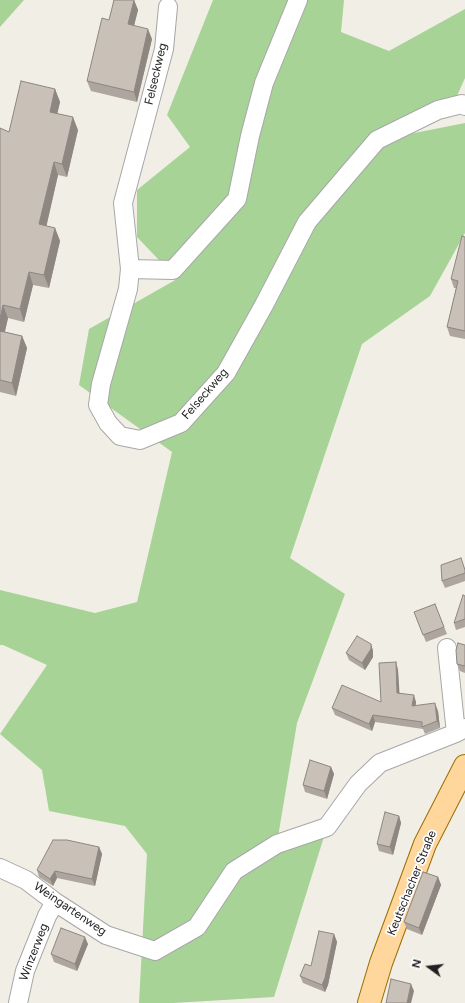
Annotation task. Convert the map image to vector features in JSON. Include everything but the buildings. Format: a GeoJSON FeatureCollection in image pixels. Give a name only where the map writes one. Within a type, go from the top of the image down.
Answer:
{"type":"FeatureCollection","features":[{"type":"Feature","properties":{"kind":"main road","name":"Keutschacher Straße"},"geometry":{"type":"LineString","coordinates":[[369,1003],[381,963],[425,844],[465,766]]}},
{"type":"Feature","properties":{"kind":"street"},"geometry":{"type":"LineString","coordinates":[[130,269],[173,270],[237,199],[250,136],[264,83],[298,0]]}},
{"type":"Feature","properties":{"kind":"street","name":"Felseckweg"},"geometry":{"type":"LineString","coordinates":[[168,7],[164,49],[123,203],[130,269],[128,290],[101,384],[98,405],[108,423],[120,436],[140,440],[181,423],[226,373],[264,305],[307,222],[377,140],[438,110],[462,104],[465,106]]}},
{"type":"Feature","properties":{"kind":"street"},"geometry":{"type":"LineString","coordinates":[[447,648],[460,730]]}},
{"type":"Feature","properties":{"kind":"street","name":"Weingartenweg"},"geometry":{"type":"LineString","coordinates":[[0,868],[26,880],[55,902],[106,935],[154,950],[197,927],[234,871],[277,844],[327,827],[358,784],[380,764],[460,730]]}},
{"type":"Feature","properties":{"kind":"street","name":"Winzerweg"},"geometry":{"type":"LineString","coordinates":[[18,1003],[25,971],[47,916],[55,902]]}},
{"type":"Feature","properties":{"kind":"green space"},"geometry":{"type":"Polygon","coordinates":[[[0,0],[24,0],[0,27],[0,0]]]}},
{"type":"Feature","properties":{"kind":"green space"},"geometry":{"type":"Polygon","coordinates":[[[213,0],[344,0],[341,32],[389,51],[465,9],[465,78],[456,98],[379,140],[465,123],[465,233],[430,296],[362,344],[290,558],[345,594],[297,723],[277,843],[327,827],[274,997],[173,1003],[139,1003],[147,854],[125,826],[49,811],[42,770],[0,734],[47,665],[0,645],[0,590],[95,613],[137,602],[172,452],[79,385],[89,329],[177,279],[137,237],[137,190],[190,147],[167,115],[213,0]]]}}]}
